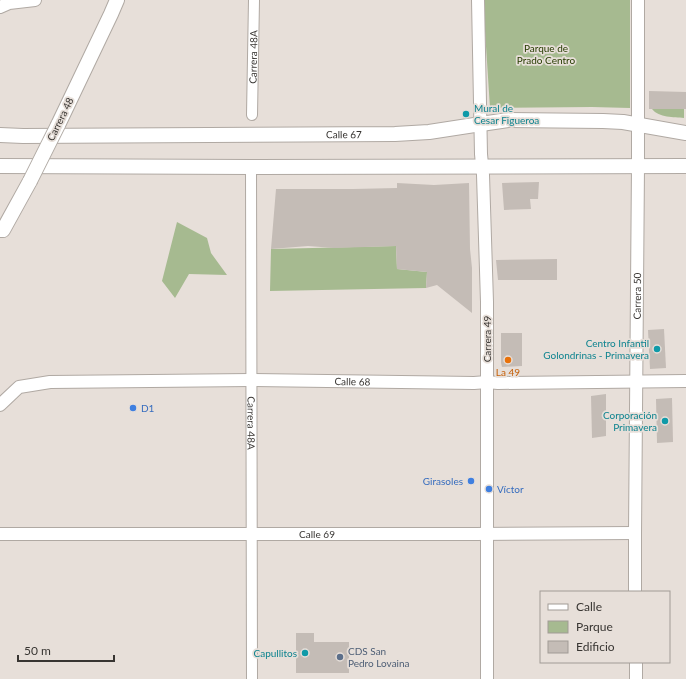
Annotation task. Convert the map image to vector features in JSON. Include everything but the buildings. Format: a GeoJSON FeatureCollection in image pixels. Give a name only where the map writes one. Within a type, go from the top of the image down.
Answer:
{"type":"FeatureCollection","features":[{"type":"Feature","properties":{"kind":"main road"},"geometry":{"type":"LineString","coordinates":[[109,0],[111,4],[111,14]]}},
{"type":"Feature","properties":{"kind":"main road","name":"Carrera 48"},"geometry":{"type":"LineString","coordinates":[[1,232],[30,181],[58,125],[117,0]]}},
{"type":"Feature","properties":{"kind":"main road","name":"Calle 67"},"geometry":{"type":"LineString","coordinates":[[0,135],[395,134],[429,132],[516,120],[629,122],[686,133]]}},
{"type":"Feature","properties":{"kind":"main road"},"geometry":{"type":"LineString","coordinates":[[0,166],[686,166]]}},
{"type":"Feature","properties":{"kind":"street"},"geometry":{"type":"LineString","coordinates":[[3,4],[35,0]]}},
{"type":"Feature","properties":{"kind":"street","name":"Carrera 48A"},"geometry":{"type":"LineString","coordinates":[[252,115],[254,0]]}},
{"type":"Feature","properties":{"kind":"street","name":"Carrera 49"},"geometry":{"type":"LineString","coordinates":[[478,0],[481,154],[483,167],[488,302],[487,679]]}},
{"type":"Feature","properties":{"kind":"street","name":"Carrera 50"},"geometry":{"type":"LineString","coordinates":[[635,591],[638,0]]}},
{"type":"Feature","properties":{"kind":"street","name":"Carrera 48A"},"geometry":{"type":"LineString","coordinates":[[251,167],[252,679]]}},
{"type":"Feature","properties":{"kind":"street","name":"Calle 68"},"geometry":{"type":"LineString","coordinates":[[0,404],[19,387],[50,382],[251,380],[498,383],[686,381]]}},
{"type":"Feature","properties":{"kind":"street","name":"Calle 69"},"geometry":{"type":"LineString","coordinates":[[0,534],[635,533]]}},
{"type":"Feature","properties":{"kind":"street"},"geometry":{"type":"LineString","coordinates":[[636,663],[636,679]]}},
{"type":"Feature","properties":{"kind":"green space","name":"Parque de Prado Centro"},"geometry":{"type":"Polygon","coordinates":[[[483,0],[630,0],[630,108],[490,108],[483,0]]]}},
{"type":"Feature","properties":{"kind":"green space"},"geometry":{"type":"Polygon","coordinates":[[[652,109],[684,109],[684,118],[663,116],[652,109]]]}},
{"type":"Feature","properties":{"kind":"green space"},"geometry":{"type":"Polygon","coordinates":[[[177,222],[207,238],[211,253],[227,275],[189,274],[175,298],[162,281],[177,222]]]}},
{"type":"Feature","properties":{"kind":"green space"},"geometry":{"type":"Polygon","coordinates":[[[396,246],[397,269],[427,272],[426,288],[270,291],[271,249],[396,246]]]}},
{"type":"Feature","properties":{"kind":"place","name":"Mural de Cesar Figueroa"},"geometry":{"type":"Point","coordinates":[466,114]}},
{"type":"Feature","properties":{"kind":"place","name":"Centro Infantil Golondrinas - Primavera"},"geometry":{"type":"Point","coordinates":[657,349]}},
{"type":"Feature","properties":{"kind":"place","name":"La 49"},"geometry":{"type":"Point","coordinates":[508,360]}},
{"type":"Feature","properties":{"kind":"place","name":"D1"},"geometry":{"type":"Point","coordinates":[133,408]}},
{"type":"Feature","properties":{"kind":"place","name":"Corporación Primavera"},"geometry":{"type":"Point","coordinates":[665,421]}},
{"type":"Feature","properties":{"kind":"place","name":"Girasoles"},"geometry":{"type":"Point","coordinates":[471,481]}},
{"type":"Feature","properties":{"kind":"place","name":"Víctor"},"geometry":{"type":"Point","coordinates":[489,489]}},
{"type":"Feature","properties":{"kind":"place","name":"Capullitos"},"geometry":{"type":"Point","coordinates":[305,653]}},
{"type":"Feature","properties":{"kind":"place","name":"CDS San Pedro Lovaina"},"geometry":{"type":"Point","coordinates":[340,657]}}]}
